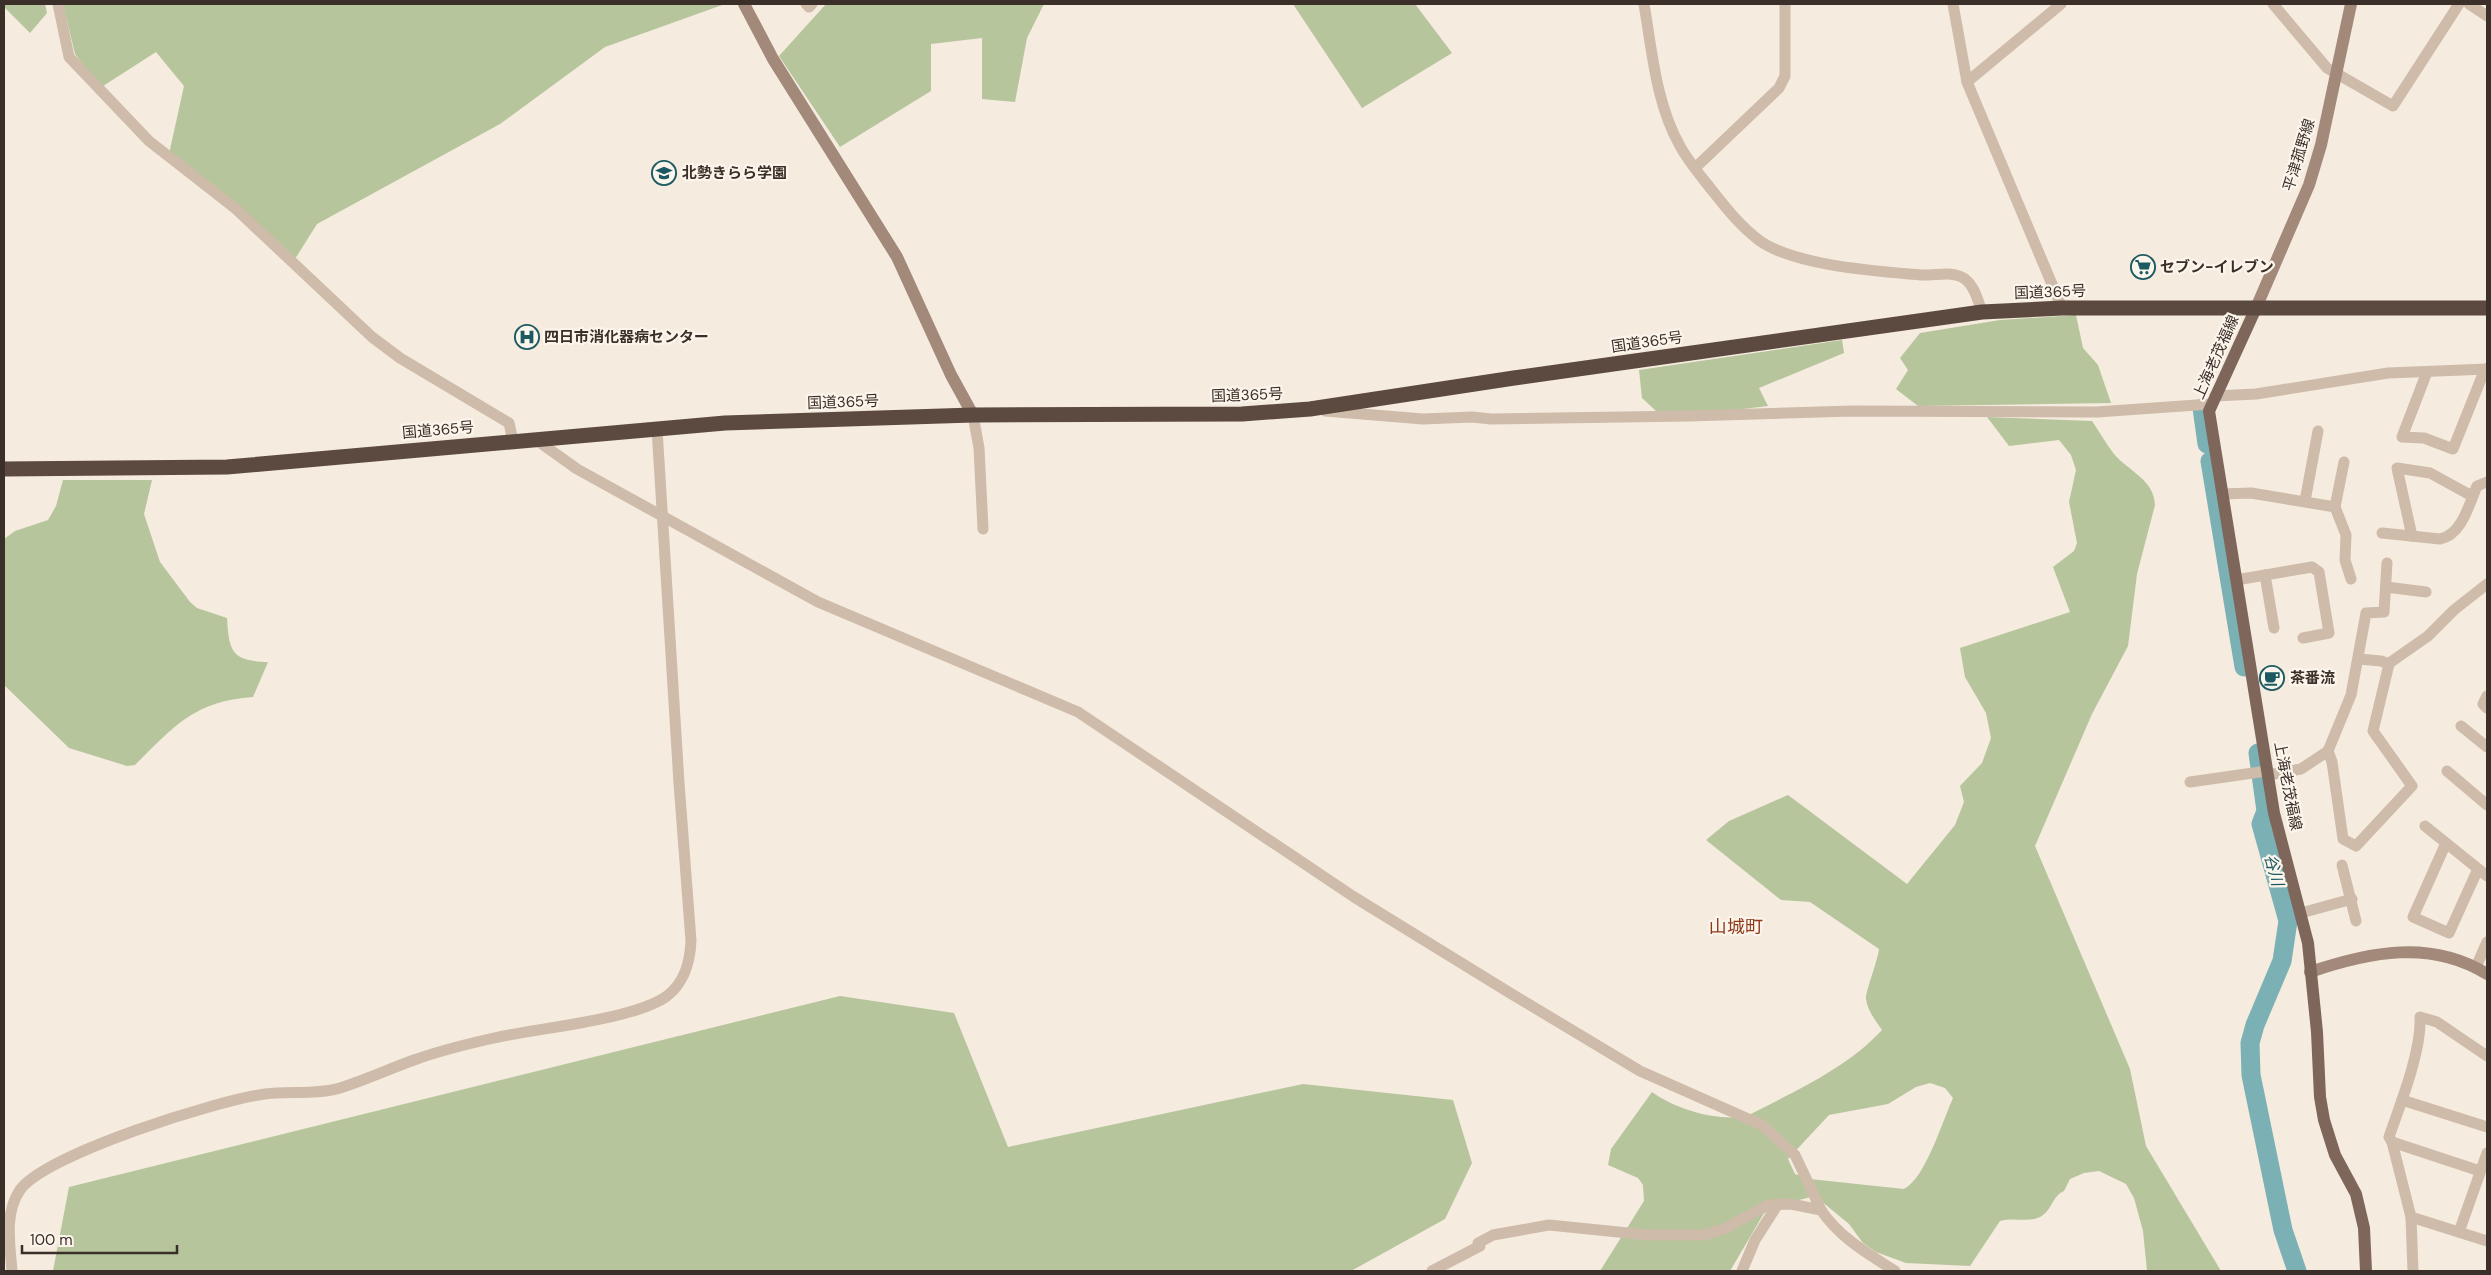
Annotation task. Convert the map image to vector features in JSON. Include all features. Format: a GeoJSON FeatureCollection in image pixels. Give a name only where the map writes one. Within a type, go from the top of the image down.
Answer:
{"type":"FeatureCollection","features":[{"type":"Feature","properties":{"kind":"highway","name":"国道365号"},"geometry":{"type":"LineString","coordinates":[[4,469],[227,467],[725,423],[973,416],[1242,414],[1310,409],[1514,378],[1982,312],[2062,308],[2487,308]]}},
{"type":"Feature","properties":{"kind":"main road","name":"上海老茂福線"},"geometry":{"type":"LineString","coordinates":[[2256,308],[2209,411],[2264,773],[2308,943],[2317,1032],[2321,1105],[2335,1154],[2356,1194],[2364,1228],[2366,1271]]}},
{"type":"Feature","properties":{"kind":"street"},"geometry":{"type":"LineString","coordinates":[[58,4],[69,57],[149,141],[236,209],[372,337],[400,358],[509,423],[513,441]]}},
{"type":"Feature","properties":{"kind":"street"},"geometry":{"type":"LineString","coordinates":[[744,4],[773,58],[897,257],[951,375],[973,416],[980,448],[983,529]]}},
{"type":"Feature","properties":{"kind":"street"},"geometry":{"type":"LineString","coordinates":[[806,4],[809,7],[812,4]]}},
{"type":"Feature","properties":{"kind":"street"},"geometry":{"type":"LineString","coordinates":[[1644,4],[1656,76],[1672,131],[1680,148],[1733,218],[1761,241],[1783,253],[1807,261],[1922,275],[1956,274],[1966,279],[1974,289],[1982,312]]}},
{"type":"Feature","properties":{"kind":"street"},"geometry":{"type":"LineString","coordinates":[[1695,168],[1779,88],[1785,76],[1785,4]]}},
{"type":"Feature","properties":{"kind":"street"},"geometry":{"type":"LineString","coordinates":[[1953,4],[1967,82],[2062,308]]}},
{"type":"Feature","properties":{"kind":"street"},"geometry":{"type":"LineString","coordinates":[[1967,82],[2061,4]]}},
{"type":"Feature","properties":{"kind":"street"},"geometry":{"type":"LineString","coordinates":[[2273,4],[2326,68],[2392,106],[2460,4]]}},
{"type":"Feature","properties":{"kind":"street","name":"平津菰野線"},"geometry":{"type":"LineString","coordinates":[[2256,308],[2309,185],[2321,144],[2351,4]]}},
{"type":"Feature","properties":{"kind":"street"},"geometry":{"type":"LineString","coordinates":[[2469,4],[2487,16]]}},
{"type":"Feature","properties":{"kind":"street"},"geometry":{"type":"LineString","coordinates":[[1310,409],[1423,419],[1689,416],[1852,411],[1911,411],[1912,413],[2097,412],[2213,400],[2388,373],[2486,369],[2453,449],[2424,438],[2402,437],[2428,372]]}},
{"type":"Feature","properties":{"kind":"street"},"geometry":{"type":"LineString","coordinates":[[12,1271],[9,1222],[12,1204],[21,1189],[42,1171],[68,1157],[176,1117],[263,1095],[337,1089],[415,1060],[493,1038],[608,1017],[647,1006],[667,996],[681,981],[690,963],[691,941],[661,516],[657,429]]}},
{"type":"Feature","properties":{"kind":"street"},"geometry":{"type":"LineString","coordinates":[[2305,501],[2318,431]]}},
{"type":"Feature","properties":{"kind":"street"},"geometry":{"type":"LineString","coordinates":[[535,439],[577,468],[818,602],[1078,712],[1354,897],[1640,1072],[1762,1126],[1795,1155],[1821,1210],[1845,1238],[1895,1271]]}},
{"type":"Feature","properties":{"kind":"street"},"geometry":{"type":"LineString","coordinates":[[2344,462],[2335,507],[2346,534],[2345,560],[2351,579]]}},
{"type":"Feature","properties":{"kind":"street"},"geometry":{"type":"LineString","coordinates":[[2412,536],[2397,468],[2430,473],[2472,496]]}},
{"type":"Feature","properties":{"kind":"street"},"geometry":{"type":"LineString","coordinates":[[2382,533],[2440,539],[2448,538],[2459,526],[2478,486],[2487,482]]}},
{"type":"Feature","properties":{"kind":"street"},"geometry":{"type":"LineString","coordinates":[[2222,494],[2251,493],[2335,507]]}},
{"type":"Feature","properties":{"kind":"street"},"geometry":{"type":"LineString","coordinates":[[2190,782],[2301,769],[2328,751],[2351,695],[2366,613],[2384,612],[2387,562]]}},
{"type":"Feature","properties":{"kind":"street"},"geometry":{"type":"LineString","coordinates":[[2236,580],[2312,567],[2319,572],[2329,633],[2304,638]]}},
{"type":"Feature","properties":{"kind":"street"},"geometry":{"type":"LineString","coordinates":[[2265,575],[2274,628]]}},
{"type":"Feature","properties":{"kind":"street"},"geometry":{"type":"LineString","coordinates":[[2358,659],[2388,664],[2428,636],[2468,597],[2487,584]]}},
{"type":"Feature","properties":{"kind":"street"},"geometry":{"type":"LineString","coordinates":[[2386,587],[2426,592]]}},
{"type":"Feature","properties":{"kind":"street"},"geometry":{"type":"LineString","coordinates":[[2328,751],[2332,762],[2344,839],[2356,846],[2412,786],[2373,731],[2388,664]]}},
{"type":"Feature","properties":{"kind":"street"},"geometry":{"type":"LineString","coordinates":[[2487,696],[2483,704],[2487,708]]}},
{"type":"Feature","properties":{"kind":"street"},"geometry":{"type":"LineString","coordinates":[[2461,726],[2487,747]]}},
{"type":"Feature","properties":{"kind":"street"},"geometry":{"type":"LineString","coordinates":[[2446,772],[2487,805]]}},
{"type":"Feature","properties":{"kind":"street"},"geometry":{"type":"LineString","coordinates":[[2425,826],[2483,872],[2449,932],[2413,917],[2446,843]]}},
{"type":"Feature","properties":{"kind":"street"},"geometry":{"type":"LineString","coordinates":[[2342,865],[2356,921]]}},
{"type":"Feature","properties":{"kind":"street"},"geometry":{"type":"LineString","coordinates":[[2301,913],[2352,899]]}},
{"type":"Feature","properties":{"kind":"street"},"geometry":{"type":"LineString","coordinates":[[2476,967],[2487,942]]}},
{"type":"Feature","properties":{"kind":"street"},"geometry":{"type":"LineString","coordinates":[[2310,972],[2365,955],[2400,951],[2446,956],[2476,967],[2487,974]]}},
{"type":"Feature","properties":{"kind":"street"},"geometry":{"type":"LineString","coordinates":[[2415,1271],[2411,1217],[2392,1142],[2389,1137],[2413,1060],[2420,1017],[2437,1022],[2487,1056]]}},
{"type":"Feature","properties":{"kind":"street"},"geometry":{"type":"LineString","coordinates":[[2402,1100],[2487,1127]]}},
{"type":"Feature","properties":{"kind":"street"},"geometry":{"type":"LineString","coordinates":[[2392,1142],[2480,1171]]}},
{"type":"Feature","properties":{"kind":"street"},"geometry":{"type":"LineString","coordinates":[[2459,1232],[2487,1153]]}},
{"type":"Feature","properties":{"kind":"street"},"geometry":{"type":"LineString","coordinates":[[1432,1271],[1450,1268],[1480,1246],[1478,1243],[1487,1237],[1509,1231],[1559,1225],[1648,1235],[1704,1235],[1726,1228],[1768,1205],[1778,1204],[1821,1210]]}},
{"type":"Feature","properties":{"kind":"street"},"geometry":{"type":"LineString","coordinates":[[1742,1271],[1755,1240],[1778,1204]]}},
{"type":"Feature","properties":{"kind":"street"},"geometry":{"type":"LineString","coordinates":[[2411,1217],[2487,1240]]}},
{"type":"Feature","properties":{"kind":"green space"},"geometry":{"type":"Polygon","coordinates":[[[4,4],[45,4],[47,13],[30,33],[4,7],[4,4]]]}},
{"type":"Feature","properties":{"kind":"green space"},"geometry":{"type":"Polygon","coordinates":[[[63,4],[725,4],[605,47],[500,124],[317,224],[295,259],[169,154],[184,86],[156,52],[100,88],[75,54],[63,4]]]}},
{"type":"Feature","properties":{"kind":"green space"},"geometry":{"type":"Polygon","coordinates":[[[826,4],[1044,4],[1027,38],[1015,102],[982,99],[982,38],[931,44],[931,91],[840,147],[779,56],[826,4]]]}},
{"type":"Feature","properties":{"kind":"green space"},"geometry":{"type":"Polygon","coordinates":[[[1293,4],[1415,4],[1452,53],[1362,108],[1293,4]]]}},
{"type":"Feature","properties":{"kind":"green space"},"geometry":{"type":"Polygon","coordinates":[[[2076,315],[2083,348],[2098,365],[2111,403],[1918,406],[1896,389],[1908,370],[1900,358],[1920,333],[2000,320],[2076,315]]]}},
{"type":"Feature","properties":{"kind":"green space"},"geometry":{"type":"Polygon","coordinates":[[[1842,340],[1844,353],[1759,388],[1768,406],[1709,413],[1656,411],[1642,398],[1639,370],[1842,340]]]}},
{"type":"Feature","properties":{"kind":"green space"},"geometry":{"type":"Polygon","coordinates":[[[1987,417],[2092,421],[2114,454],[2145,482],[2154,496],[2155,505],[2137,574],[2128,646],[2092,714],[2035,846],[2130,1069],[2146,1146],[2221,1271],[2147,1271],[2143,1231],[2134,1198],[2126,1184],[2099,1171],[2084,1173],[2070,1179],[2064,1191],[2057,1196],[2047,1211],[2040,1217],[2031,1220],[2000,1221],[1970,1266],[1906,1263],[1876,1252],[1863,1243],[1849,1224],[1815,1196],[1767,1208],[1730,1271],[1600,1271],[1644,1201],[1643,1185],[1638,1178],[1608,1165],[1611,1149],[1652,1092],[1672,1104],[1697,1113],[1723,1117],[1747,1116],[1836,1068],[1868,1044],[1882,1030],[1870,1011],[1866,999],[1879,949],[1810,902],[1781,900],[1706,840],[1729,821],[1788,795],[1907,884],[1955,825],[1964,802],[1960,786],[1982,763],[1991,738],[1986,713],[1965,677],[1960,648],[2070,612],[2053,567],[2074,551],[2077,543],[2069,502],[2076,470],[2071,455],[2059,440],[2009,446],[1987,417]],[[1930,1083],[1916,1087],[1888,1104],[1829,1115],[1788,1159],[1795,1174],[1810,1179],[1904,1189],[1919,1174],[1939,1134],[1953,1098],[1945,1088],[1930,1083]]]}},
{"type":"Feature","properties":{"kind":"green space"},"geometry":{"type":"Polygon","coordinates":[[[63,480],[152,480],[144,514],[160,562],[190,602],[197,608],[227,618],[231,647],[240,657],[268,662],[253,697],[233,699],[200,710],[174,727],[135,765],[127,766],[69,748],[4,685],[4,539],[15,531],[48,520],[56,506],[63,480]]]}},
{"type":"Feature","properties":{"kind":"green space"},"geometry":{"type":"Polygon","coordinates":[[[840,996],[954,1013],[1008,1147],[1303,1084],[1453,1100],[1472,1163],[1445,1219],[1351,1271],[53,1271],[69,1187],[840,996]]]}},
{"type":"Feature","properties":{"kind":"waterway","name":"谷川"},"geometry":{"type":"LineString","coordinates":[[2202,408],[2207,444]]}},
{"type":"Feature","properties":{"kind":"waterway","name":"谷川"},"geometry":{"type":"LineString","coordinates":[[2210,461],[2244,667]]}},
{"type":"Feature","properties":{"kind":"waterway","name":"谷川"},"geometry":{"type":"LineString","coordinates":[[2258,753],[2266,811],[2261,824],[2288,921],[2282,961],[2255,1025],[2250,1043],[2251,1075],[2283,1230],[2297,1271]]}},
{"type":"Feature","properties":{"kind":"place","name":"北勢きらら学園"},"geometry":{"type":"Point","coordinates":[664,173]}},
{"type":"Feature","properties":{"kind":"place","name":"セブン-イレブン"},"geometry":{"type":"Point","coordinates":[2143,267]}},
{"type":"Feature","properties":{"kind":"place","name":"四日市消化器病センター"},"geometry":{"type":"Point","coordinates":[527,337]}},
{"type":"Feature","properties":{"kind":"place","name":"茶番流"},"geometry":{"type":"Point","coordinates":[2272,678]}},
{"type":"Feature","properties":{"kind":"district","name":"山城町"},"geometry":{"type":"Point","coordinates":[1736,927]}}]}
